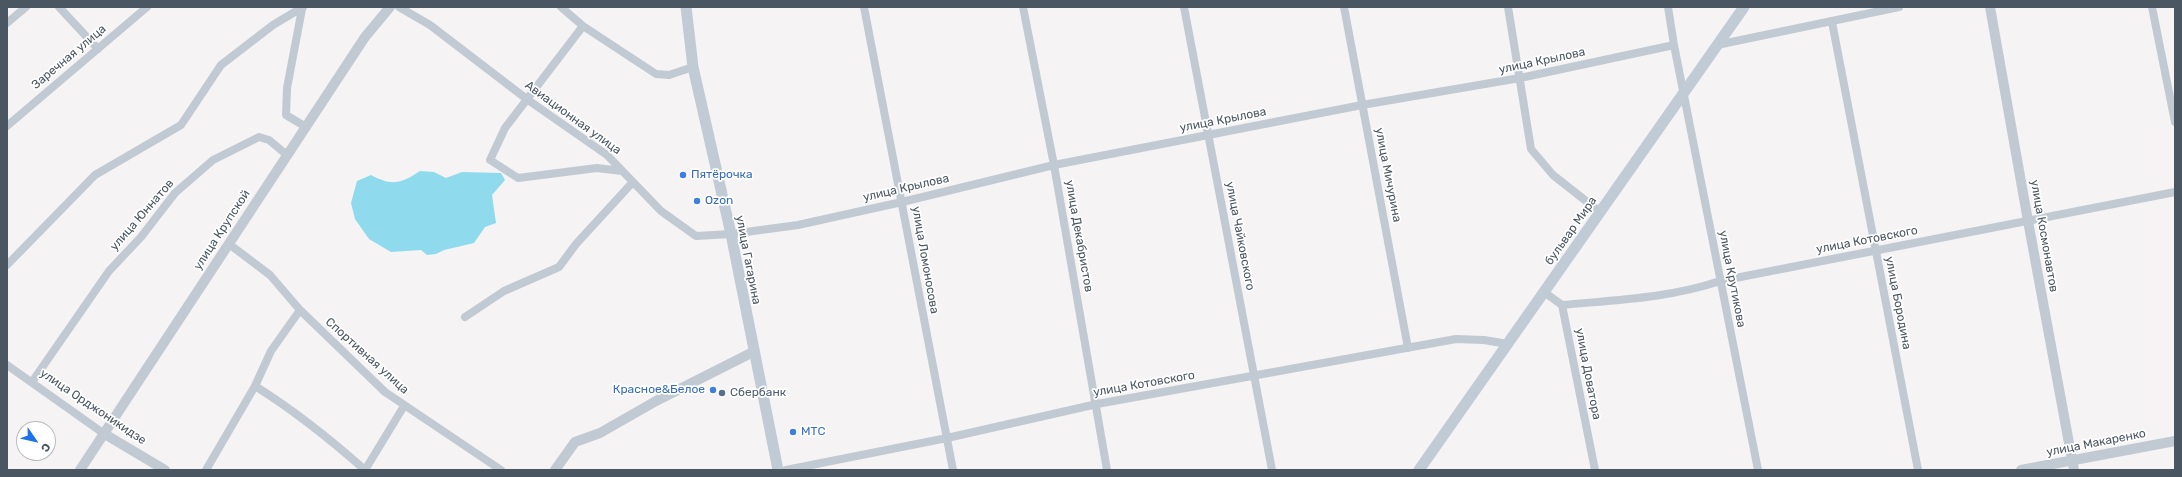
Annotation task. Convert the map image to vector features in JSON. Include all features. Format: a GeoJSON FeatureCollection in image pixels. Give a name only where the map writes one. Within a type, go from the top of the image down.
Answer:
{"type":"FeatureCollection","features":[{"type":"Feature","properties":{"kind":"main road","name":"улица Гагарина"},"geometry":{"type":"LineString","coordinates":[[686,7],[693,67],[731,234],[753,352],[778,470]]}},
{"type":"Feature","properties":{"kind":"main road","name":"бульвар Мира"},"geometry":{"type":"LineString","coordinates":[[1422,468],[1744,7]]}},
{"type":"Feature","properties":{"kind":"street"},"geometry":{"type":"LineString","coordinates":[[7,23],[26,7]]}},
{"type":"Feature","properties":{"kind":"street"},"geometry":{"type":"LineString","coordinates":[[59,7],[98,49]]}},
{"type":"Feature","properties":{"kind":"street","name":"Заречная улица"},"geometry":{"type":"LineString","coordinates":[[7,126],[147,7]]}},
{"type":"Feature","properties":{"kind":"street","name":"улица Крупской"},"geometry":{"type":"LineString","coordinates":[[80,470],[365,37],[390,7]]}},
{"type":"Feature","properties":{"kind":"street","name":"Авиационная улица"},"geometry":{"type":"LineString","coordinates":[[399,7],[430,25],[528,100],[607,155],[632,183],[661,211],[696,236],[731,234]]}},
{"type":"Feature","properties":{"kind":"street"},"geometry":{"type":"LineString","coordinates":[[561,7],[583,26],[656,74],[669,75],[693,67]]}},
{"type":"Feature","properties":{"kind":"street","name":"улица Ломоносова"},"geometry":{"type":"LineString","coordinates":[[864,7],[953,470]]}},
{"type":"Feature","properties":{"kind":"street","name":"улица Декабристов"},"geometry":{"type":"LineString","coordinates":[[1023,7],[1054,165],[1097,404],[1107,470]]}},
{"type":"Feature","properties":{"kind":"street","name":"улица Чайковского"},"geometry":{"type":"LineString","coordinates":[[1184,7],[1272,470]]}},
{"type":"Feature","properties":{"kind":"street","name":"улица Мичурина"},"geometry":{"type":"LineString","coordinates":[[1344,7],[1408,348]]}},
{"type":"Feature","properties":{"kind":"street"},"geometry":{"type":"LineString","coordinates":[[1508,7],[1531,149],[1553,175],[1600,212]]}},
{"type":"Feature","properties":{"kind":"street"},"geometry":{"type":"LineString","coordinates":[[1668,7],[1683,93]]}},
{"type":"Feature","properties":{"kind":"street"},"geometry":{"type":"LineString","coordinates":[[1717,45],[1898,7]]}},
{"type":"Feature","properties":{"kind":"street","name":"улица Космонавтов"},"geometry":{"type":"LineString","coordinates":[[1990,7],[2073,465]]}},
{"type":"Feature","properties":{"kind":"street"},"geometry":{"type":"LineString","coordinates":[[2152,7],[2175,122]]}},
{"type":"Feature","properties":{"kind":"street"},"geometry":{"type":"LineString","coordinates":[[302,8],[287,88],[286,115],[306,127]]}},
{"type":"Feature","properties":{"kind":"street"},"geometry":{"type":"LineString","coordinates":[[7,265],[95,175],[181,125],[222,65],[273,25],[302,8]]}},
{"type":"Feature","properties":{"kind":"street","name":"улица Бородина"},"geometry":{"type":"LineString","coordinates":[[1832,22],[1918,470]]}},
{"type":"Feature","properties":{"kind":"street"},"geometry":{"type":"LineString","coordinates":[[583,26],[528,100],[505,128],[490,160],[518,178],[597,168],[622,171]]}},
{"type":"Feature","properties":{"kind":"street","name":"улица Крылова"},"geometry":{"type":"LineString","coordinates":[[731,234],[798,225],[902,202],[1054,165],[1362,105],[1520,78],[1674,45]]}},
{"type":"Feature","properties":{"kind":"street","name":"улица Крутикова"},"geometry":{"type":"LineString","coordinates":[[1683,93],[1758,470]]}},
{"type":"Feature","properties":{"kind":"street","name":"улица Юннатов"},"geometry":{"type":"LineString","coordinates":[[32,382],[109,271],[141,237],[175,193],[213,160],[259,137],[269,140],[287,155]]}},
{"type":"Feature","properties":{"kind":"street"},"geometry":{"type":"LineString","coordinates":[[465,316],[504,291],[559,267],[576,244],[632,183]]}},
{"type":"Feature","properties":{"kind":"street","name":"улица Котовского"},"geometry":{"type":"LineString","coordinates":[[1562,305],[1660,295],[1696,289],[1720,281],[2175,192]]}},
{"type":"Feature","properties":{"kind":"street","name":"Спортивная улица"},"geometry":{"type":"LineString","coordinates":[[229,244],[270,275],[300,310],[385,392],[501,470]]}},
{"type":"Feature","properties":{"kind":"street"},"geometry":{"type":"LineString","coordinates":[[1544,292],[1562,305]]}},
{"type":"Feature","properties":{"kind":"street","name":"улица Доватора"},"geometry":{"type":"LineString","coordinates":[[1562,305],[1595,470]]}},
{"type":"Feature","properties":{"kind":"street"},"geometry":{"type":"LineString","coordinates":[[206,470],[255,386],[271,351],[300,310]]}},
{"type":"Feature","properties":{"kind":"street","name":"улица Котовского"},"geometry":{"type":"LineString","coordinates":[[786,470],[947,438],[1097,404],[1456,338],[1484,340],[1508,344]]}},
{"type":"Feature","properties":{"kind":"street"},"geometry":{"type":"LineString","coordinates":[[555,470],[575,442],[600,433],[656,401],[753,352]]}},
{"type":"Feature","properties":{"kind":"street","name":"улица Орджоникидзе"},"geometry":{"type":"LineString","coordinates":[[7,365],[103,433],[165,470]]}},
{"type":"Feature","properties":{"kind":"street"},"geometry":{"type":"LineString","coordinates":[[255,386],[317,428],[365,470],[404,406]]}},
{"type":"Feature","properties":{"kind":"street","name":"улица Макаренко"},"geometry":{"type":"LineString","coordinates":[[2021,470],[2073,465],[2175,441]]}},
{"type":"Feature","properties":{"kind":"water"},"geometry":{"type":"Polygon","coordinates":[[[420,171],[434,172],[446,178],[462,172],[501,173],[505,180],[492,195],[496,223],[485,227],[474,243],[444,250],[436,254],[427,255],[421,250],[391,252],[369,239],[355,219],[351,203],[357,181],[371,175],[384,181],[396,182],[407,179],[420,171]]]}},
{"type":"Feature","properties":{"kind":"place","name":"Пятёрочка"},"geometry":{"type":"Point","coordinates":[683,175]}},
{"type":"Feature","properties":{"kind":"place","name":"Ozon"},"geometry":{"type":"Point","coordinates":[697,201]}},
{"type":"Feature","properties":{"kind":"place","name":"Красное&Белое"},"geometry":{"type":"Point","coordinates":[713,390]}},
{"type":"Feature","properties":{"kind":"place","name":"Сбербанк"},"geometry":{"type":"Point","coordinates":[722,393]}},
{"type":"Feature","properties":{"kind":"place","name":"МТС"},"geometry":{"type":"Point","coordinates":[793,432]}}]}
